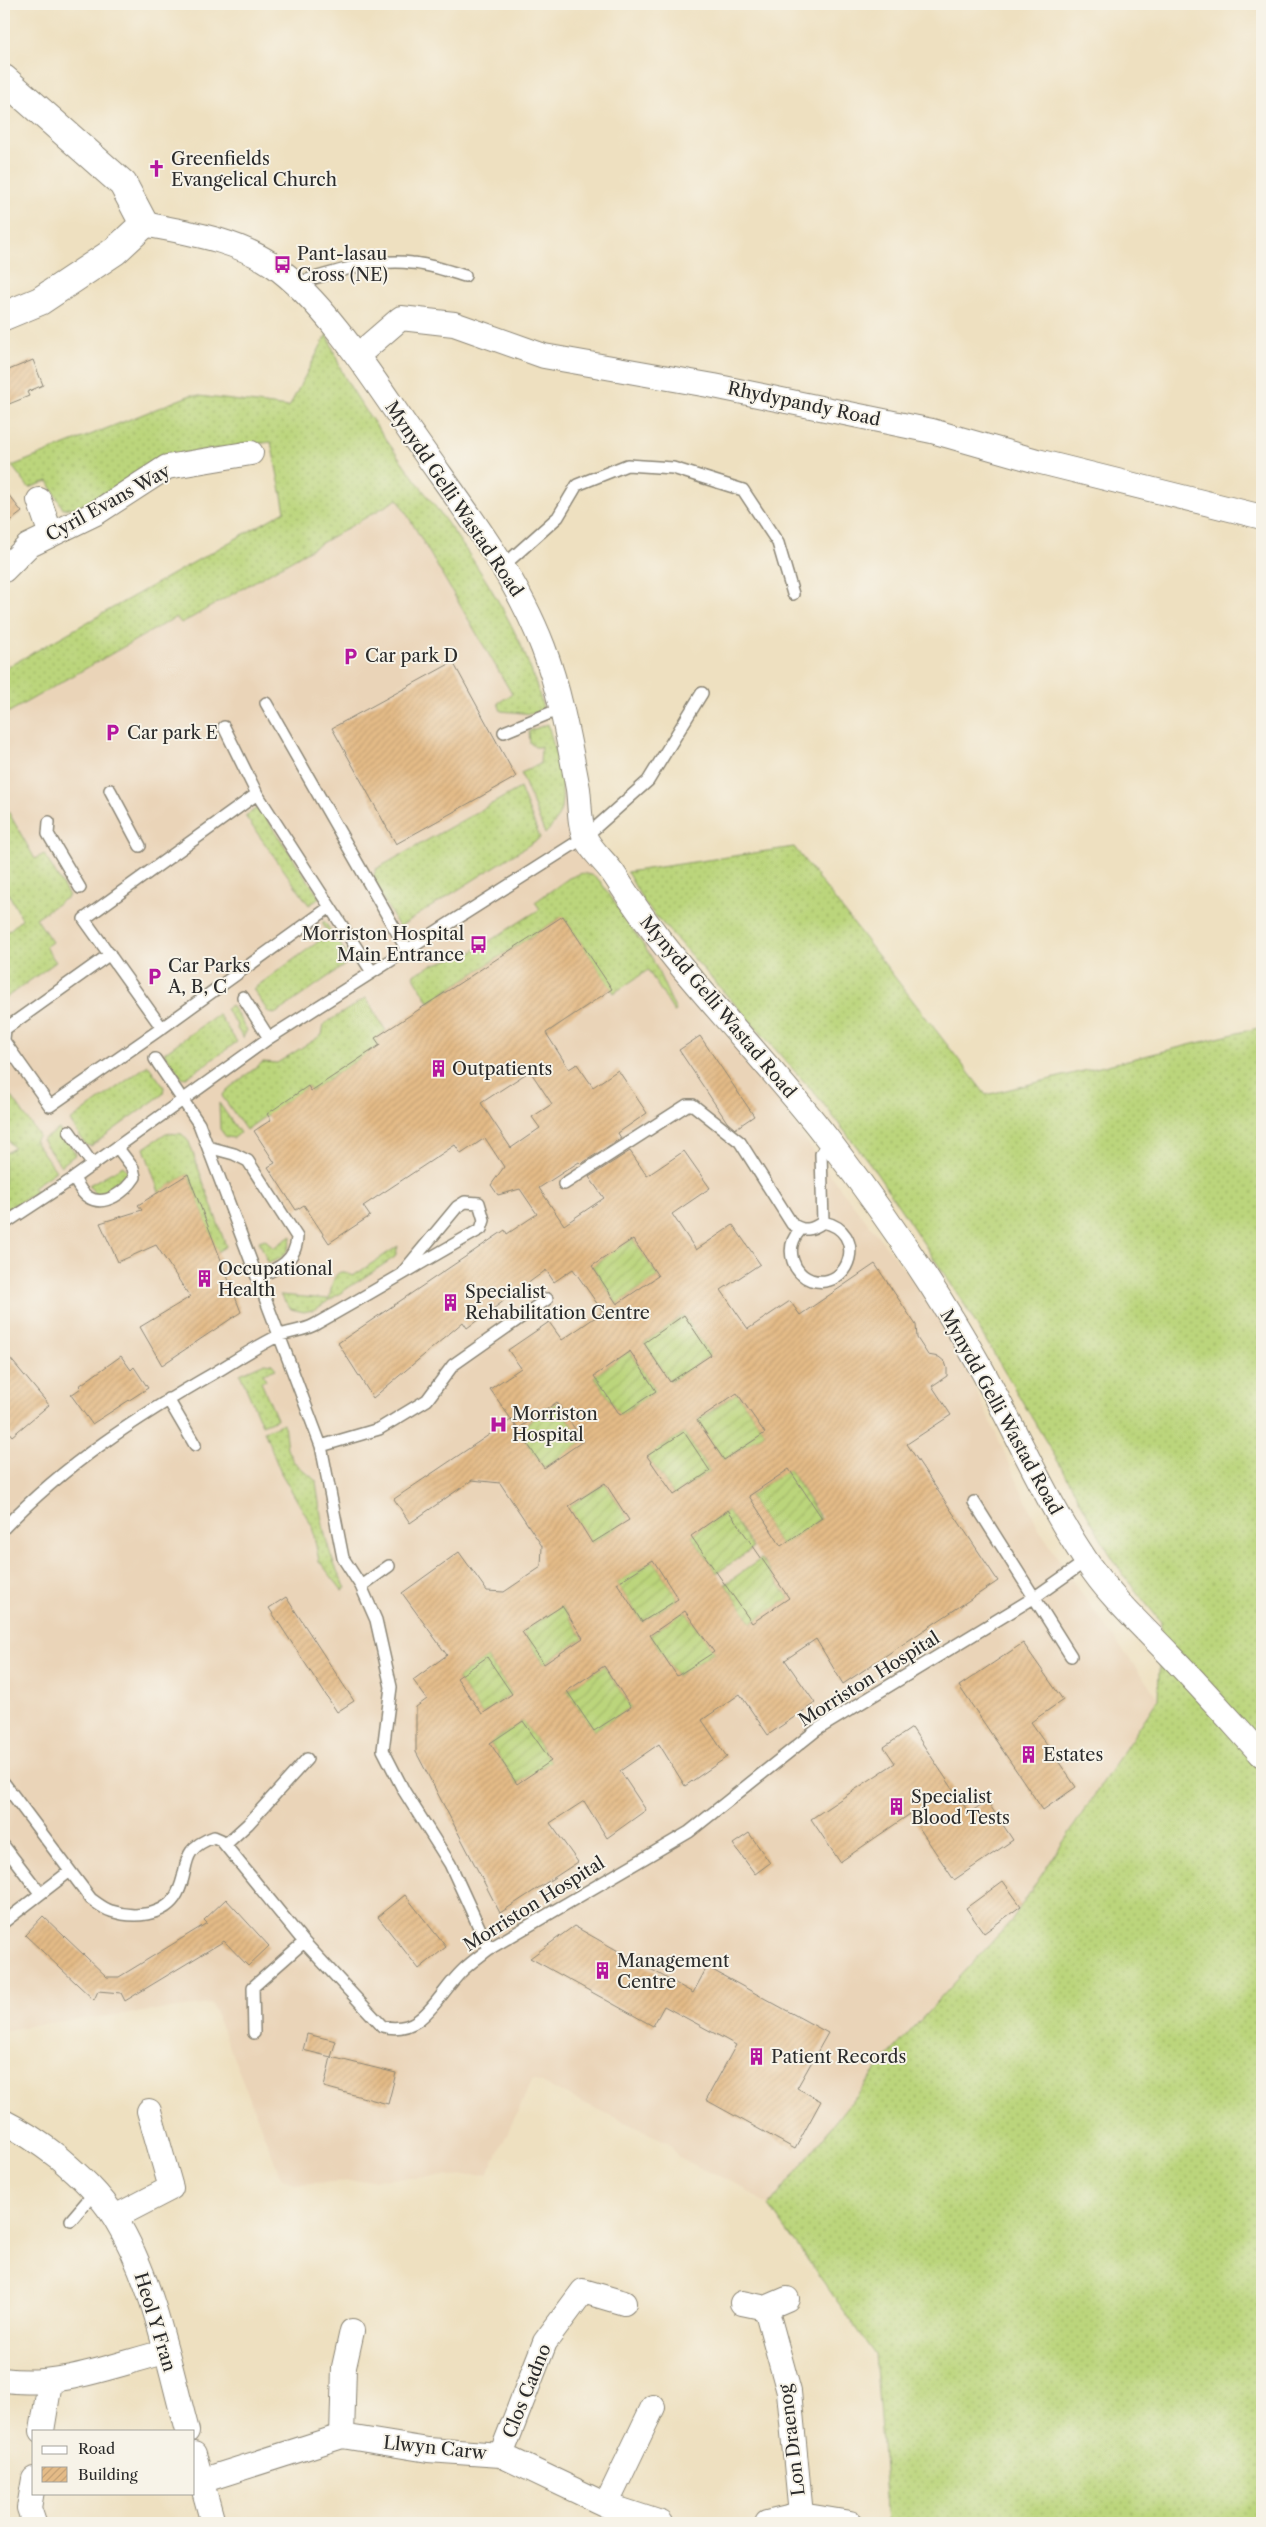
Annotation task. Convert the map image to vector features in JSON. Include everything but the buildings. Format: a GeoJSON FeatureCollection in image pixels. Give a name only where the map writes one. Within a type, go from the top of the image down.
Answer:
{"type":"FeatureCollection","features":[{"type":"Feature","properties":{"kind":"street"},"geometry":{"type":"LineString","coordinates":[[4,79],[123,184],[144,224],[115,251],[40,301],[4,316]]}},
{"type":"Feature","properties":{"kind":"street","name":"Mynydd Gelli Wastad Road"},"geometry":{"type":"LineString","coordinates":[[144,224],[225,241],[272,265],[306,294],[357,356],[522,598],[544,650],[560,709],[578,793],[584,837],[611,870],[630,901],[678,965],[765,1061],[830,1142],[928,1281],[981,1368],[1051,1503],[1086,1561],[1112,1596],[1262,1755]]}},
{"type":"Feature","properties":{"kind":"street","name":"Rhydypandy Road"},"geometry":{"type":"LineString","coordinates":[[357,356],[401,318],[454,324],[544,356],[714,386],[932,431],[1037,461],[1262,517]]}},
{"type":"Feature","properties":{"kind":"street","name":"Cyril Evans Way"},"geometry":{"type":"LineString","coordinates":[[4,570],[28,546],[96,513],[167,467],[251,453]]}},
{"type":"Feature","properties":{"kind":"street"},"geometry":{"type":"LineString","coordinates":[[40,500],[51,535]]}},
{"type":"Feature","properties":{"kind":"street"},"geometry":{"type":"LineString","coordinates":[[115,2217],[171,2188],[149,2111]]}},
{"type":"Feature","properties":{"kind":"street","name":"Heol Y Fran"},"geometry":{"type":"LineString","coordinates":[[4,2122],[28,2133],[67,2165],[95,2192],[115,2217],[132,2249],[145,2282],[187,2430]]}},
{"type":"Feature","properties":{"kind":"street","name":"Clos Cadno"},"geometry":{"type":"LineString","coordinates":[[501,2455],[545,2342],[583,2290],[624,2303]]}},
{"type":"Feature","properties":{"kind":"street","name":"Lon Draenog"},"geometry":{"type":"LineString","coordinates":[[742,2303],[776,2304],[789,2392],[801,2515]]}},
{"type":"Feature","properties":{"kind":"street"},"geometry":{"type":"LineString","coordinates":[[342,2436],[344,2367],[352,2330]]}},
{"type":"Feature","properties":{"kind":"street"},"geometry":{"type":"LineString","coordinates":[[4,2380],[26,2383],[50,2382],[165,2352]]}},
{"type":"Feature","properties":{"kind":"street"},"geometry":{"type":"LineString","coordinates":[[42,2430],[50,2382]]}},
{"type":"Feature","properties":{"kind":"street"},"geometry":{"type":"LineString","coordinates":[[606,2505],[653,2407]]}},
{"type":"Feature","properties":{"kind":"street","name":"Llwyn Carw"},"geometry":{"type":"LineString","coordinates":[[201,2481],[342,2436],[428,2450],[501,2455],[606,2505],[661,2523]]}},
{"type":"Feature","properties":{"kind":"street"},"geometry":{"type":"LineString","coordinates":[[195,2458],[213,2523]]}},
{"type":"Feature","properties":{"kind":"street"},"geometry":{"type":"LineString","coordinates":[[32,2491],[29,2508],[34,2523]]}},
{"type":"Feature","properties":{"kind":"street"},"geometry":{"type":"LineString","coordinates":[[767,2523],[801,2515],[850,2523]]}},
{"type":"Feature","properties":{"kind":"lane"},"geometry":{"type":"LineString","coordinates":[[294,284],[339,271],[382,263],[412,262],[465,276]]}},
{"type":"Feature","properties":{"kind":"lane"},"geometry":{"type":"LineString","coordinates":[[502,567],[558,517],[577,485],[627,465],[673,468],[743,490],[778,543],[793,594]]}},
{"type":"Feature","properties":{"kind":"lane"},"geometry":{"type":"LineString","coordinates":[[4,1224],[74,1178],[269,1038],[584,837],[648,781],[702,693]]}},
{"type":"Feature","properties":{"kind":"lane"},"geometry":{"type":"LineString","coordinates":[[266,703],[407,950]]}},
{"type":"Feature","properties":{"kind":"lane"},"geometry":{"type":"LineString","coordinates":[[504,732],[560,709]]}},
{"type":"Feature","properties":{"kind":"lane"},"geometry":{"type":"LineString","coordinates":[[224,727],[257,794],[372,972]]}},
{"type":"Feature","properties":{"kind":"lane"},"geometry":{"type":"LineString","coordinates":[[110,790],[140,846]]}},
{"type":"Feature","properties":{"kind":"lane"},"geometry":{"type":"LineString","coordinates":[[162,1028],[84,919],[257,794]]}},
{"type":"Feature","properties":{"kind":"lane"},"geometry":{"type":"LineString","coordinates":[[49,822],[48,834],[80,888]]}},
{"type":"Feature","properties":{"kind":"lane"},"geometry":{"type":"LineString","coordinates":[[110,954],[5,1029],[4,1040],[50,1106],[330,907]]}},
{"type":"Feature","properties":{"kind":"lane"},"geometry":{"type":"LineString","coordinates":[[243,997],[269,1038]]}},
{"type":"Feature","properties":{"kind":"lane"},"geometry":{"type":"LineString","coordinates":[[155,1059],[199,1124],[321,1446],[343,1558],[361,1586],[376,1620],[391,1688],[391,1700],[386,1720],[383,1750],[404,1791],[450,1864],[489,1949]]}},
{"type":"Feature","properties":{"kind":"lane"},"geometry":{"type":"LineString","coordinates":[[564,1184],[687,1105],[693,1104],[740,1142],[792,1224],[800,1230],[808,1229],[823,1222],[840,1228],[850,1243],[849,1262],[838,1276],[829,1280],[810,1279],[801,1274],[794,1266],[791,1256],[791,1245],[800,1230]]}},
{"type":"Feature","properties":{"kind":"lane"},"geometry":{"type":"LineString","coordinates":[[69,1131],[92,1165]]}},
{"type":"Feature","properties":{"kind":"lane"},"geometry":{"type":"LineString","coordinates":[[823,1222],[822,1154],[830,1142]]}},
{"type":"Feature","properties":{"kind":"lane"},"geometry":{"type":"LineString","coordinates":[[74,1178],[87,1197],[100,1200],[113,1197],[129,1186],[135,1177],[133,1168],[117,1147]]}},
{"type":"Feature","properties":{"kind":"lane"},"geometry":{"type":"LineString","coordinates":[[208,1147],[234,1154],[248,1161],[297,1237],[293,1257],[280,1267],[257,1277]]}},
{"type":"Feature","properties":{"kind":"lane"},"geometry":{"type":"LineString","coordinates":[[4,1528],[22,1509],[96,1447],[168,1399],[279,1336],[312,1327],[403,1272],[424,1264],[481,1229],[484,1220],[479,1203],[465,1202],[457,1206],[403,1272]]}},
{"type":"Feature","properties":{"kind":"lane"},"geometry":{"type":"LineString","coordinates":[[321,1446],[379,1429],[427,1400],[453,1365],[547,1298]]}},
{"type":"Feature","properties":{"kind":"lane"},"geometry":{"type":"LineString","coordinates":[[168,1399],[195,1445]]}},
{"type":"Feature","properties":{"kind":"lane"},"geometry":{"type":"LineString","coordinates":[[974,1502],[1071,1656]]}},
{"type":"Feature","properties":{"kind":"lane","name":"Morriston Hospital"},"geometry":{"type":"LineString","coordinates":[[224,1845],[304,1942],[382,2026],[392,2029],[412,2025],[423,2018],[462,1971],[489,1949],[689,1832],[818,1729],[1035,1597],[1086,1561]]}},
{"type":"Feature","properties":{"kind":"lane"},"geometry":{"type":"LineString","coordinates":[[361,1586],[389,1566]]}},
{"type":"Feature","properties":{"kind":"lane"},"geometry":{"type":"LineString","coordinates":[[4,1784],[91,1899],[110,1911],[140,1916],[169,1904],[177,1894],[184,1863],[193,1849],[214,1836],[224,1845],[248,1824],[307,1759]]}},
{"type":"Feature","properties":{"kind":"lane"},"geometry":{"type":"LineString","coordinates":[[4,1846],[40,1893]]}},
{"type":"Feature","properties":{"kind":"lane"},"geometry":{"type":"LineString","coordinates":[[5,1917],[70,1871]]}},
{"type":"Feature","properties":{"kind":"lane"},"geometry":{"type":"LineString","coordinates":[[254,2033],[253,1987],[304,1942]]}},
{"type":"Feature","properties":{"kind":"lane"},"geometry":{"type":"LineString","coordinates":[[71,2220],[95,2192]]}},
{"type":"Feature","properties":{"kind":"shaded area","name":"Morriston Hospital"},"geometry":{"type":"Polygon","coordinates":[[[394,449],[485,577],[515,634],[537,685],[566,796],[589,864],[635,932],[689,989],[760,1075],[833,1179],[945,1321],[1038,1527],[1076,1586],[1158,1698],[1011,1921],[886,2058],[769,2206],[742,2187],[681,2159],[667,2142],[533,2079],[488,2174],[294,2184],[281,2177],[212,2004],[39,2024],[4,2031],[4,1154],[14,1148],[4,1135],[4,935],[22,919],[4,885],[4,669],[394,449]]]}},
{"type":"Feature","properties":{"kind":"green space"},"geometry":{"type":"Polygon","coordinates":[[[327,334],[348,383],[374,423],[485,578],[508,620],[528,663],[543,708],[533,714],[501,711],[498,703],[512,694],[398,499],[191,618],[181,623],[176,617],[4,715],[4,669],[285,511],[271,442],[175,454],[81,506],[63,509],[48,481],[29,488],[12,466],[191,395],[289,407],[327,334]]]}},
{"type":"Feature","properties":{"kind":"green space"},"geometry":{"type":"Polygon","coordinates":[[[548,724],[559,766],[562,798],[559,815],[545,834],[521,773],[540,764],[541,747],[535,747],[530,743],[529,731],[548,724]]]}},
{"type":"Feature","properties":{"kind":"green space"},"geometry":{"type":"Polygon","coordinates":[[[520,788],[540,838],[399,927],[372,880],[376,869],[520,788]]]}},
{"type":"Feature","properties":{"kind":"green space"},"geometry":{"type":"Polygon","coordinates":[[[4,804],[35,859],[44,854],[69,896],[36,918],[52,942],[45,947],[56,962],[4,999],[4,935],[22,919],[4,885],[4,804]]]}},
{"type":"Feature","properties":{"kind":"green space"},"geometry":{"type":"Polygon","coordinates":[[[257,808],[260,809],[320,898],[309,905],[245,816],[257,808]]]}},
{"type":"Feature","properties":{"kind":"green space"},"geometry":{"type":"Polygon","coordinates":[[[794,847],[986,1095],[1262,1027],[1262,2523],[888,2523],[875,2354],[769,2206],[886,2058],[1011,1921],[1158,1699],[1161,1622],[1124,1576],[963,1302],[871,1165],[818,1097],[645,904],[627,872],[794,847]]]}},
{"type":"Feature","properties":{"kind":"green space"},"geometry":{"type":"Polygon","coordinates":[[[582,873],[594,876],[600,881],[652,958],[676,1011],[674,1012],[648,970],[614,993],[563,916],[429,1002],[413,975],[432,965],[472,952],[540,909],[535,902],[569,878],[582,873]]]}},
{"type":"Feature","properties":{"kind":"green space"},"geometry":{"type":"Polygon","coordinates":[[[324,921],[347,954],[349,962],[278,1012],[274,1014],[268,1012],[253,989],[329,934],[322,923],[324,921]]]}},
{"type":"Feature","properties":{"kind":"green space"},"geometry":{"type":"Polygon","coordinates":[[[366,998],[386,1031],[375,1038],[380,1045],[311,1091],[308,1086],[246,1130],[222,1096],[228,1089],[263,1062],[277,1063],[322,1035],[324,1024],[366,998]]]}},
{"type":"Feature","properties":{"kind":"green space"},"geometry":{"type":"Polygon","coordinates":[[[231,1005],[247,1030],[243,1038],[226,1009],[231,1005]]]}},
{"type":"Feature","properties":{"kind":"green space"},"geometry":{"type":"Polygon","coordinates":[[[218,1014],[237,1042],[186,1078],[181,1077],[164,1053],[218,1014]]]}},
{"type":"Feature","properties":{"kind":"green space"},"geometry":{"type":"Polygon","coordinates":[[[148,1065],[164,1087],[163,1094],[91,1146],[86,1145],[70,1121],[148,1065]]]}},
{"type":"Feature","properties":{"kind":"green space"},"geometry":{"type":"Polygon","coordinates":[[[4,1085],[39,1136],[34,1140],[56,1171],[33,1187],[37,1192],[4,1211],[4,1154],[14,1148],[4,1135],[4,1085]]]}},
{"type":"Feature","properties":{"kind":"green space"},"geometry":{"type":"Polygon","coordinates":[[[219,1103],[240,1133],[234,1138],[226,1137],[220,1129],[219,1103]]]}},
{"type":"Feature","properties":{"kind":"green space"},"geometry":{"type":"Polygon","coordinates":[[[59,1129],[76,1154],[61,1166],[42,1140],[59,1129]]]}},
{"type":"Feature","properties":{"kind":"green space"},"geometry":{"type":"Polygon","coordinates":[[[166,1133],[182,1134],[189,1142],[226,1246],[217,1252],[188,1174],[159,1192],[144,1148],[166,1133]]]}},
{"type":"Feature","properties":{"kind":"green space"},"geometry":{"type":"Polygon","coordinates":[[[123,1166],[127,1170],[128,1177],[122,1185],[110,1193],[96,1195],[89,1185],[123,1166]]]}},
{"type":"Feature","properties":{"kind":"green space"},"geometry":{"type":"Polygon","coordinates":[[[291,1236],[291,1241],[285,1254],[278,1260],[268,1262],[259,1241],[265,1239],[273,1248],[291,1236]]]}},
{"type":"Feature","properties":{"kind":"green space"},"geometry":{"type":"Polygon","coordinates":[[[633,1239],[658,1276],[617,1304],[592,1266],[633,1239]]]}},
{"type":"Feature","properties":{"kind":"green space"},"geometry":{"type":"Polygon","coordinates":[[[398,1246],[395,1257],[316,1309],[304,1312],[291,1309],[280,1295],[329,1299],[337,1274],[346,1272],[353,1276],[398,1246]]]}},
{"type":"Feature","properties":{"kind":"green space"},"geometry":{"type":"Polygon","coordinates":[[[684,1315],[711,1355],[670,1382],[644,1343],[684,1315]]]}},
{"type":"Feature","properties":{"kind":"green space"},"geometry":{"type":"Polygon","coordinates":[[[630,1351],[656,1391],[620,1415],[594,1376],[630,1351]]]}},
{"type":"Feature","properties":{"kind":"green space"},"geometry":{"type":"Polygon","coordinates":[[[265,1363],[272,1364],[276,1369],[263,1374],[266,1380],[261,1382],[277,1419],[262,1425],[240,1374],[265,1363]]]}},
{"type":"Feature","properties":{"kind":"green space"},"geometry":{"type":"Polygon","coordinates":[[[737,1393],[765,1433],[724,1460],[697,1421],[737,1393]]]}},
{"type":"Feature","properties":{"kind":"green space"},"geometry":{"type":"Polygon","coordinates":[[[557,1402],[583,1441],[544,1468],[518,1430],[557,1402]]]}},
{"type":"Feature","properties":{"kind":"green space"},"geometry":{"type":"Polygon","coordinates":[[[284,1423],[287,1449],[293,1461],[316,1481],[322,1523],[329,1549],[346,1588],[342,1590],[319,1561],[312,1526],[281,1473],[264,1431],[284,1423]]]}},
{"type":"Feature","properties":{"kind":"green space"},"geometry":{"type":"Polygon","coordinates":[[[684,1432],[710,1471],[674,1495],[647,1456],[684,1432]]]}},
{"type":"Feature","properties":{"kind":"green space"},"geometry":{"type":"Polygon","coordinates":[[[789,1469],[821,1519],[781,1546],[749,1496],[789,1469]]]}},
{"type":"Feature","properties":{"kind":"green space"},"geometry":{"type":"Polygon","coordinates":[[[605,1483],[629,1520],[592,1543],[569,1507],[605,1483]]]}},
{"type":"Feature","properties":{"kind":"green space"},"geometry":{"type":"Polygon","coordinates":[[[728,1510],[753,1548],[717,1573],[691,1536],[728,1510]]]}},
{"type":"Feature","properties":{"kind":"green space"},"geometry":{"type":"Polygon","coordinates":[[[761,1559],[789,1598],[752,1623],[725,1584],[761,1559]]]}},
{"type":"Feature","properties":{"kind":"green space"},"geometry":{"type":"Polygon","coordinates":[[[653,1560],[678,1599],[642,1622],[617,1583],[653,1560]]]}},
{"type":"Feature","properties":{"kind":"green space"},"geometry":{"type":"Polygon","coordinates":[[[562,1606],[583,1638],[544,1664],[522,1632],[562,1606]]]}},
{"type":"Feature","properties":{"kind":"green space"},"geometry":{"type":"Polygon","coordinates":[[[685,1611],[714,1652],[677,1676],[650,1635],[685,1611]]]}},
{"type":"Feature","properties":{"kind":"green space"},"geometry":{"type":"Polygon","coordinates":[[[487,1657],[512,1694],[482,1714],[457,1678],[487,1657]]]}},
{"type":"Feature","properties":{"kind":"green space"},"geometry":{"type":"Polygon","coordinates":[[[604,1666],[631,1707],[594,1731],[567,1691],[604,1666]]]}},
{"type":"Feature","properties":{"kind":"green space"},"geometry":{"type":"Polygon","coordinates":[[[523,1721],[551,1761],[517,1784],[490,1743],[523,1721]]]}},
{"type":"Feature","properties":{"kind":"place","name":"Greenfields Evangelical Church"},"geometry":{"type":"Point","coordinates":[157,169]}},
{"type":"Feature","properties":{"kind":"place","name":"Pant-lasau Cross (NE)"},"geometry":{"type":"Point","coordinates":[283,264]}},
{"type":"Feature","properties":{"kind":"place","name":"Car park D"},"geometry":{"type":"Point","coordinates":[351,656]}},
{"type":"Feature","properties":{"kind":"place","name":"Car park E"},"geometry":{"type":"Point","coordinates":[113,733]}},
{"type":"Feature","properties":{"kind":"place","name":"Morriston Hospital Main Entrance"},"geometry":{"type":"Point","coordinates":[478,944]}},
{"type":"Feature","properties":{"kind":"place","name":"Car Parks A, B, C"},"geometry":{"type":"Point","coordinates":[154,976]}},
{"type":"Feature","properties":{"kind":"place","name":"Outpatients"},"geometry":{"type":"Point","coordinates":[438,1069]}},
{"type":"Feature","properties":{"kind":"place","name":"Occupational Health"},"geometry":{"type":"Point","coordinates":[204,1279]}},
{"type":"Feature","properties":{"kind":"place","name":"Specialist Rehabilitation Centre"},"geometry":{"type":"Point","coordinates":[451,1302]}},
{"type":"Feature","properties":{"kind":"place","name":"Morriston Hospital"},"geometry":{"type":"Point","coordinates":[498,1424]}},
{"type":"Feature","properties":{"kind":"place","name":"Estates"},"geometry":{"type":"Point","coordinates":[1029,1755]}},
{"type":"Feature","properties":{"kind":"place","name":"Specialist Blood Tests"},"geometry":{"type":"Point","coordinates":[897,1807]}},
{"type":"Feature","properties":{"kind":"place","name":"Management Centre"},"geometry":{"type":"Point","coordinates":[603,1971]}},
{"type":"Feature","properties":{"kind":"place","name":"Patient Records"},"geometry":{"type":"Point","coordinates":[757,2057]}}]}
